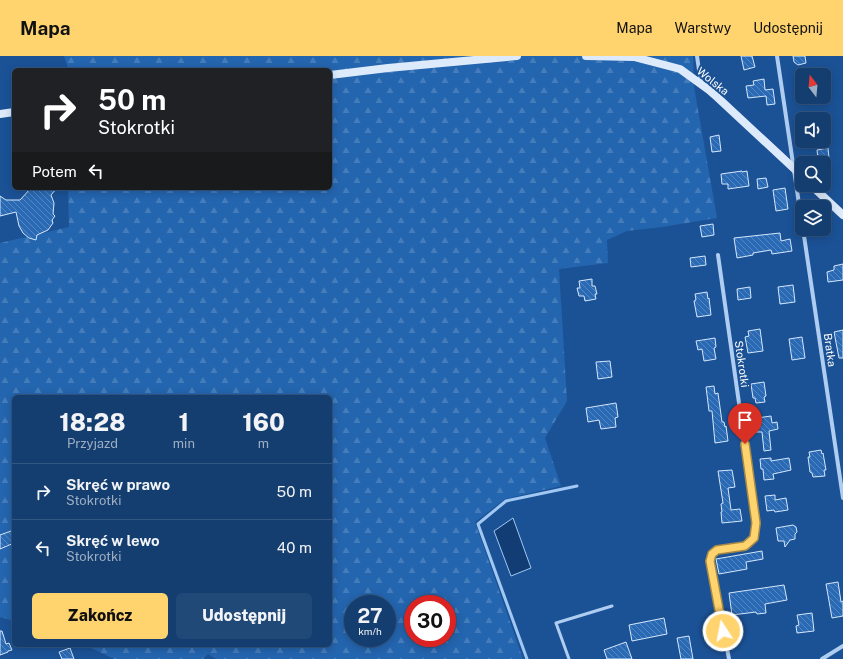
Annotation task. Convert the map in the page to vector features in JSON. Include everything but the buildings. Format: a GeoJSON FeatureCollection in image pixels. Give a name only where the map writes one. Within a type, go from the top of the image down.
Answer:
{"type":"FeatureCollection","features":[{"type":"Feature","properties":{"kind":"street"},"geometry":{"type":"LineString","coordinates":[[332,76],[388,68],[517,56]]}},
{"type":"Feature","properties":{"kind":"street","name":"Wolska"},"geometry":{"type":"LineString","coordinates":[[586,56],[634,57],[680,69],[702,84],[717,97],[794,169]]}},
{"type":"Feature","properties":{"kind":"street"},"geometry":{"type":"LineString","coordinates":[[697,56],[702,84]]}},
{"type":"Feature","properties":{"kind":"street"},"geometry":{"type":"LineString","coordinates":[[777,56],[799,200]]}},
{"type":"Feature","properties":{"kind":"street"},"geometry":{"type":"LineString","coordinates":[[0,114],[12,112]]}},
{"type":"Feature","properties":{"kind":"street"},"geometry":{"type":"LineString","coordinates":[[819,192],[843,214]]}},
{"type":"Feature","properties":{"kind":"street","name":"Bratka"},"geometry":{"type":"LineString","coordinates":[[804,236],[843,498]]}},
{"type":"Feature","properties":{"kind":"street","name":"Stokrotki"},"geometry":{"type":"LineString","coordinates":[[718,254],[756,523],[754,538],[745,546],[717,550],[712,554],[710,561],[729,659]]}},
{"type":"Feature","properties":{"kind":"street"},"geometry":{"type":"LineString","coordinates":[[822,659],[829,657],[843,646]]}},
{"type":"Feature","properties":{"kind":"lane"},"geometry":{"type":"LineString","coordinates":[[569,659],[556,624],[612,606]]}},
{"type":"Feature","properties":{"kind":"green space"},"geometry":{"type":"Polygon","coordinates":[[[64,56],[693,56],[694,87],[717,218],[627,231],[607,240],[608,263],[559,269],[567,401],[545,438],[561,486],[505,499],[475,522],[523,659],[216,659],[208,654],[203,659],[114,659],[89,647],[332,647],[332,395],[12,395],[12,620],[0,617],[0,243],[69,227],[68,190],[332,190],[332,68],[68,68],[64,56]]]}},
{"type":"Feature","properties":{"kind":"shaded area"},"geometry":{"type":"Polygon","coordinates":[[[513,518],[531,568],[511,576],[494,531],[513,518]]]}},
{"type":"Feature","properties":{"kind":"waterway"},"geometry":{"type":"LineString","coordinates":[[527,659],[478,524],[506,501],[577,486]]}},
{"type":"Feature","properties":{"kind":"route"},"geometry":{"type":"LineString","coordinates":[[723,631],[710,561],[712,554],[717,550],[745,546],[754,538],[756,523],[745,444]]}}]}
